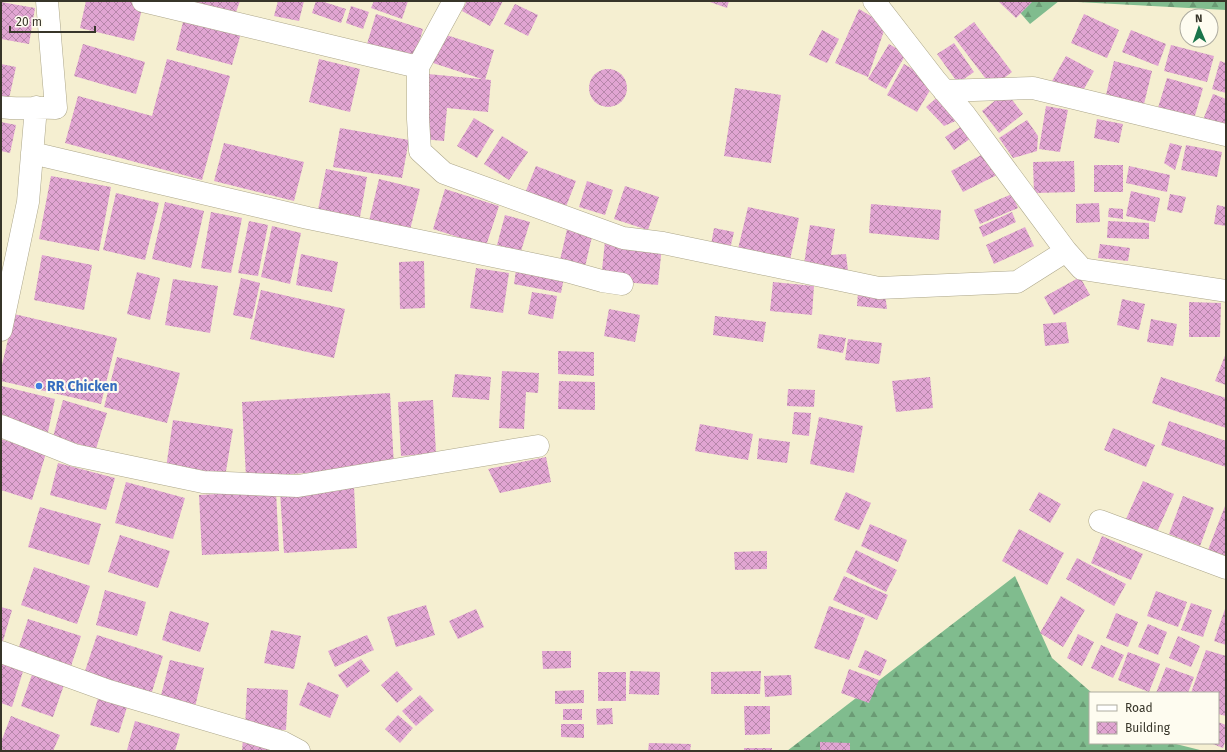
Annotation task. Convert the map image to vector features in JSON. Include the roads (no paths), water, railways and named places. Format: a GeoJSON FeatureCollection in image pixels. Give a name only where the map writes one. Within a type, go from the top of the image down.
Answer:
{"type":"FeatureCollection","features":[{"type":"Feature","properties":{"kind":"street"},"geometry":{"type":"LineString","coordinates":[[1,107],[13,109],[36,107],[56,108],[47,1]]}},
{"type":"Feature","properties":{"kind":"street"},"geometry":{"type":"LineString","coordinates":[[143,1],[418,67]]}},
{"type":"Feature","properties":{"kind":"street"},"geometry":{"type":"LineString","coordinates":[[454,1],[418,67],[418,119],[420,151],[444,173],[623,238],[663,243],[878,288],[1016,282],[1066,251]]}},
{"type":"Feature","properties":{"kind":"street"},"geometry":{"type":"LineString","coordinates":[[874,1],[944,92],[965,115],[1066,251],[1082,269],[1226,291]]}},
{"type":"Feature","properties":{"kind":"street"},"geometry":{"type":"LineString","coordinates":[[944,92],[1032,88],[1226,135]]}},
{"type":"Feature","properties":{"kind":"street"},"geometry":{"type":"LineString","coordinates":[[1,330],[9,245],[28,202],[36,107]]}},
{"type":"Feature","properties":{"kind":"street"},"geometry":{"type":"LineString","coordinates":[[32,153],[308,218],[518,260],[622,284]]}},
{"type":"Feature","properties":{"kind":"street"},"geometry":{"type":"LineString","coordinates":[[1,426],[74,455],[202,482],[298,486],[538,446]]}},
{"type":"Feature","properties":{"kind":"street"},"geometry":{"type":"LineString","coordinates":[[1100,520],[1226,568]]}},
{"type":"Feature","properties":{"kind":"street"},"geometry":{"type":"LineString","coordinates":[[1,652],[109,691],[282,742],[299,751]]}},
{"type":"Feature","properties":{"kind":"place","name":"RR Chicken"},"geometry":{"type":"Point","coordinates":[39,386]}}]}
